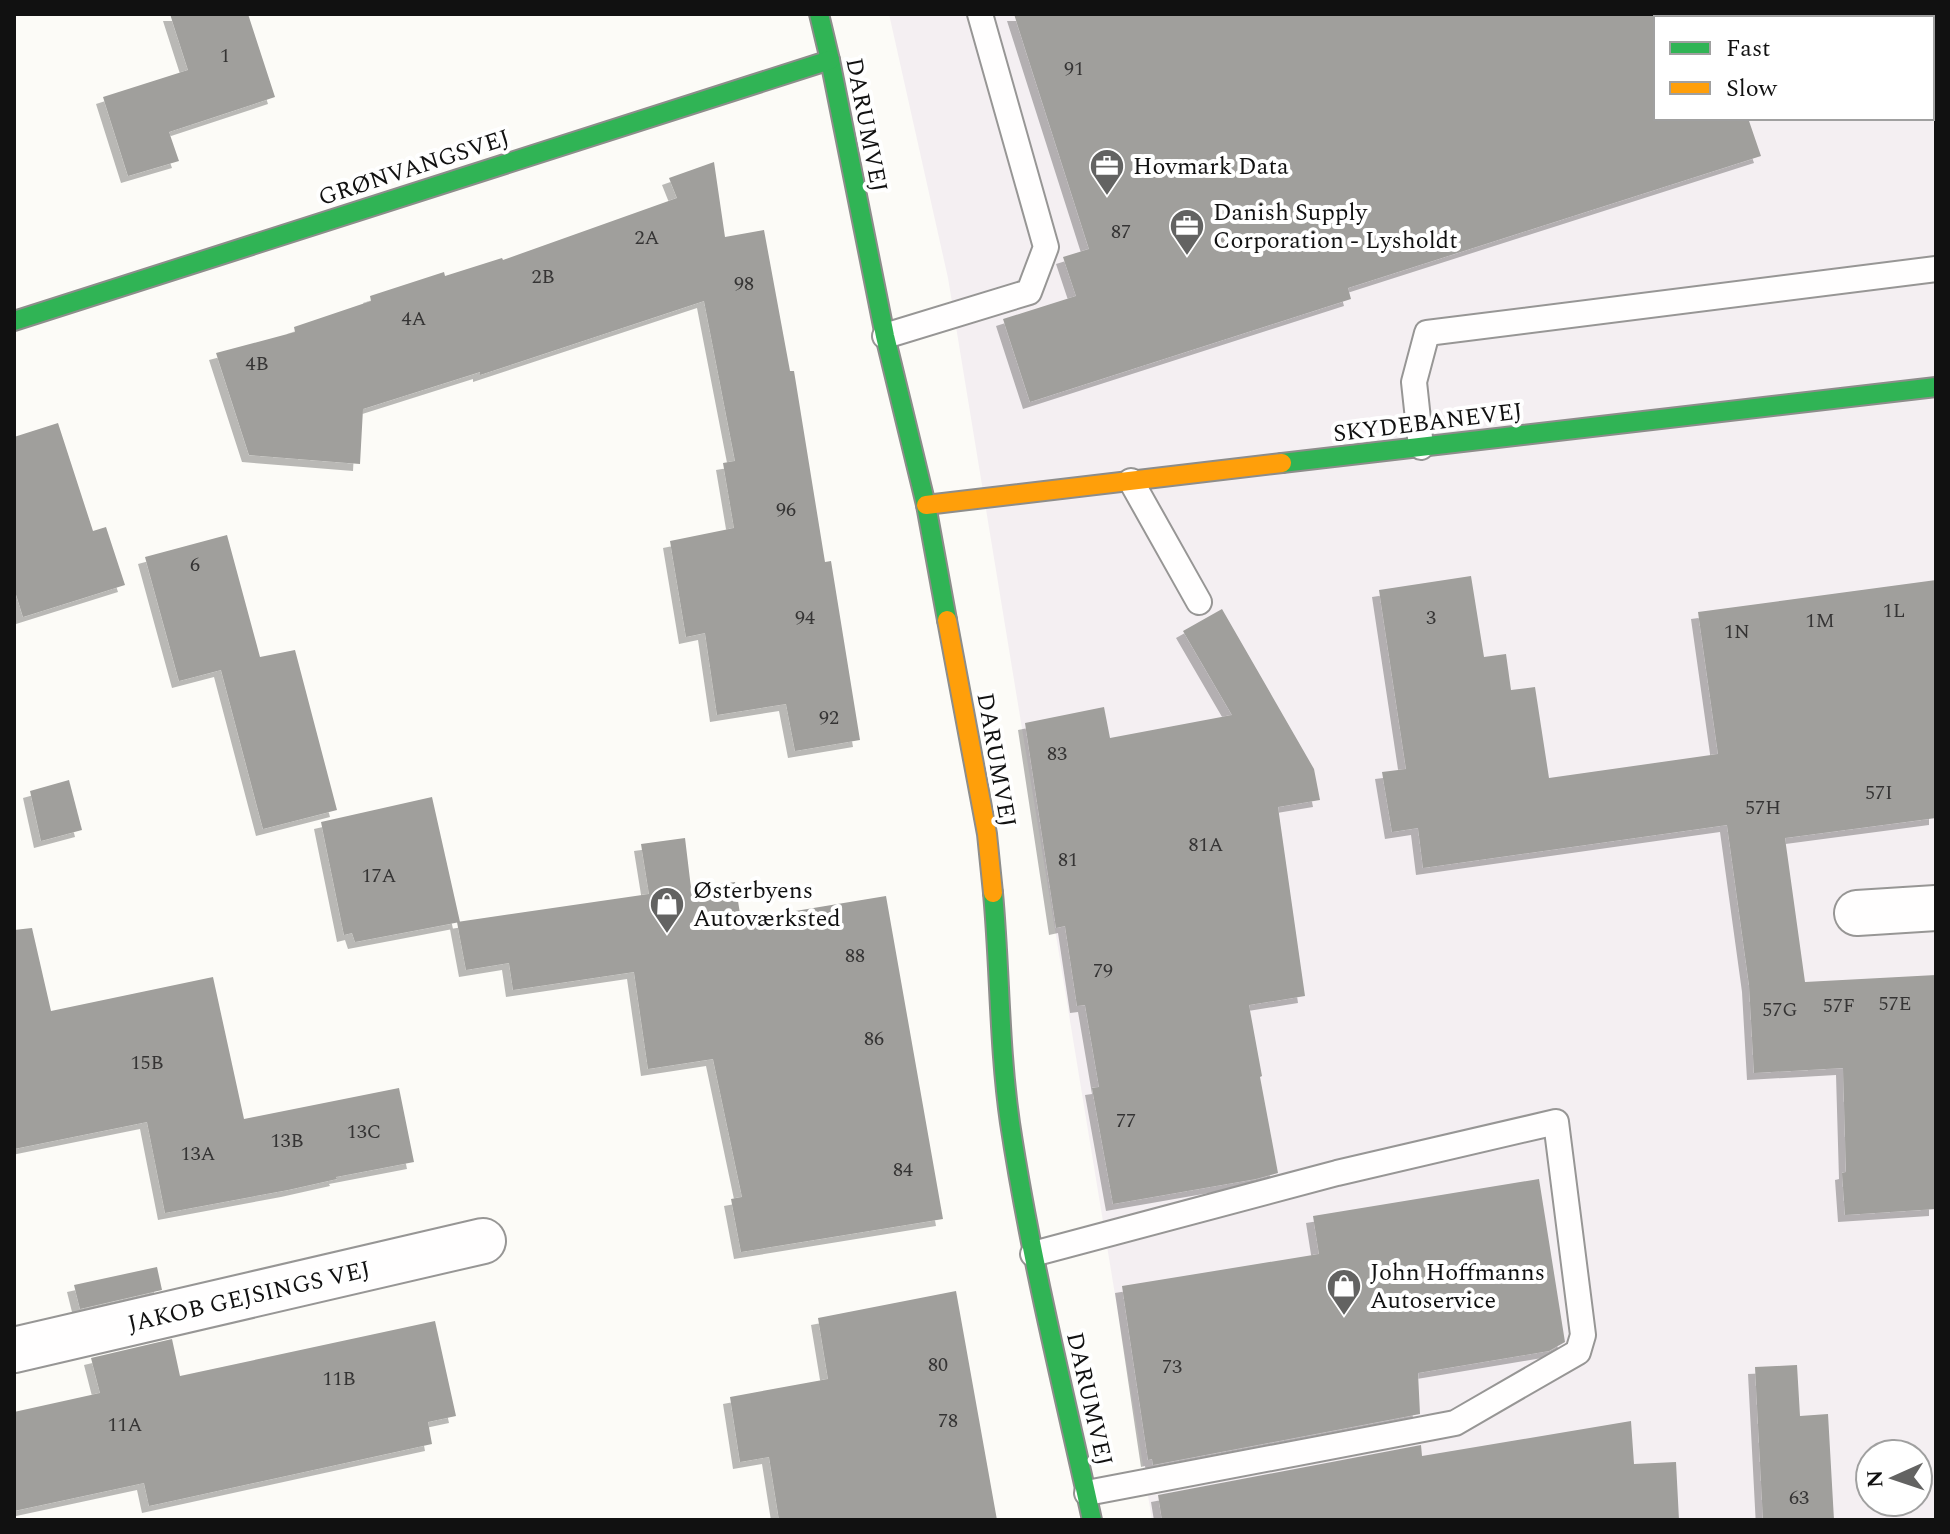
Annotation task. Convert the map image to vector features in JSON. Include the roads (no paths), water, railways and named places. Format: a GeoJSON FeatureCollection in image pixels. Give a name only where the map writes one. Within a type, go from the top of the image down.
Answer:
{"type":"FeatureCollection","features":[{"type":"Feature","properties":{"kind":"street","name":"DARUMVEJ"},"geometry":{"type":"LineString","coordinates":[[819,14],[885,336],[926,505],[987,834],[1010,1121],[1033,1254],[1092,1520]]}},
{"type":"Feature","properties":{"kind":"street","name":"GRØNVANGSVEJ"},"geometry":{"type":"LineString","coordinates":[[14,321],[830,60]]}},
{"type":"Feature","properties":{"kind":"street","name":"SKYDEBANEVEJ"},"geometry":{"type":"LineString","coordinates":[[926,505],[1936,387]]}},
{"type":"Feature","properties":{"kind":"street"},"geometry":{"type":"LineString","coordinates":[[1857,913],[1936,908]]}},
{"type":"Feature","properties":{"kind":"street","name":"JAKOB GEJSINGS VEJ"},"geometry":{"type":"LineString","coordinates":[[14,1350],[483,1241]]}},
{"type":"Feature","properties":{"kind":"lane"},"geometry":{"type":"LineString","coordinates":[[885,336],[1029,292],[1046,247],[980,14]]}},
{"type":"Feature","properties":{"kind":"lane"},"geometry":{"type":"LineString","coordinates":[[1421,447],[1414,382],[1427,333],[1936,269]]}},
{"type":"Feature","properties":{"kind":"lane"},"geometry":{"type":"LineString","coordinates":[[1131,481],[1199,602]]}},
{"type":"Feature","properties":{"kind":"lane"},"geometry":{"type":"LineString","coordinates":[[1033,1254],[1337,1173],[1556,1122],[1583,1335],[1578,1352],[1455,1423],[1087,1493]]}},
{"type":"Feature","properties":{"kind":"place","name":"Hovmark Data"},"geometry":{"type":"Point","coordinates":[1107,197]}},
{"type":"Feature","properties":{"kind":"place","name":"Danish Supply Corporation - Lysholdt"},"geometry":{"type":"Point","coordinates":[1187,257]}},
{"type":"Feature","properties":{"kind":"place","name":"Østerbyens Autoværksted"},"geometry":{"type":"Point","coordinates":[667,935]}},
{"type":"Feature","properties":{"kind":"place","name":"John Hoffmanns Autoservice"},"geometry":{"type":"Point","coordinates":[1344,1317]}}]}
